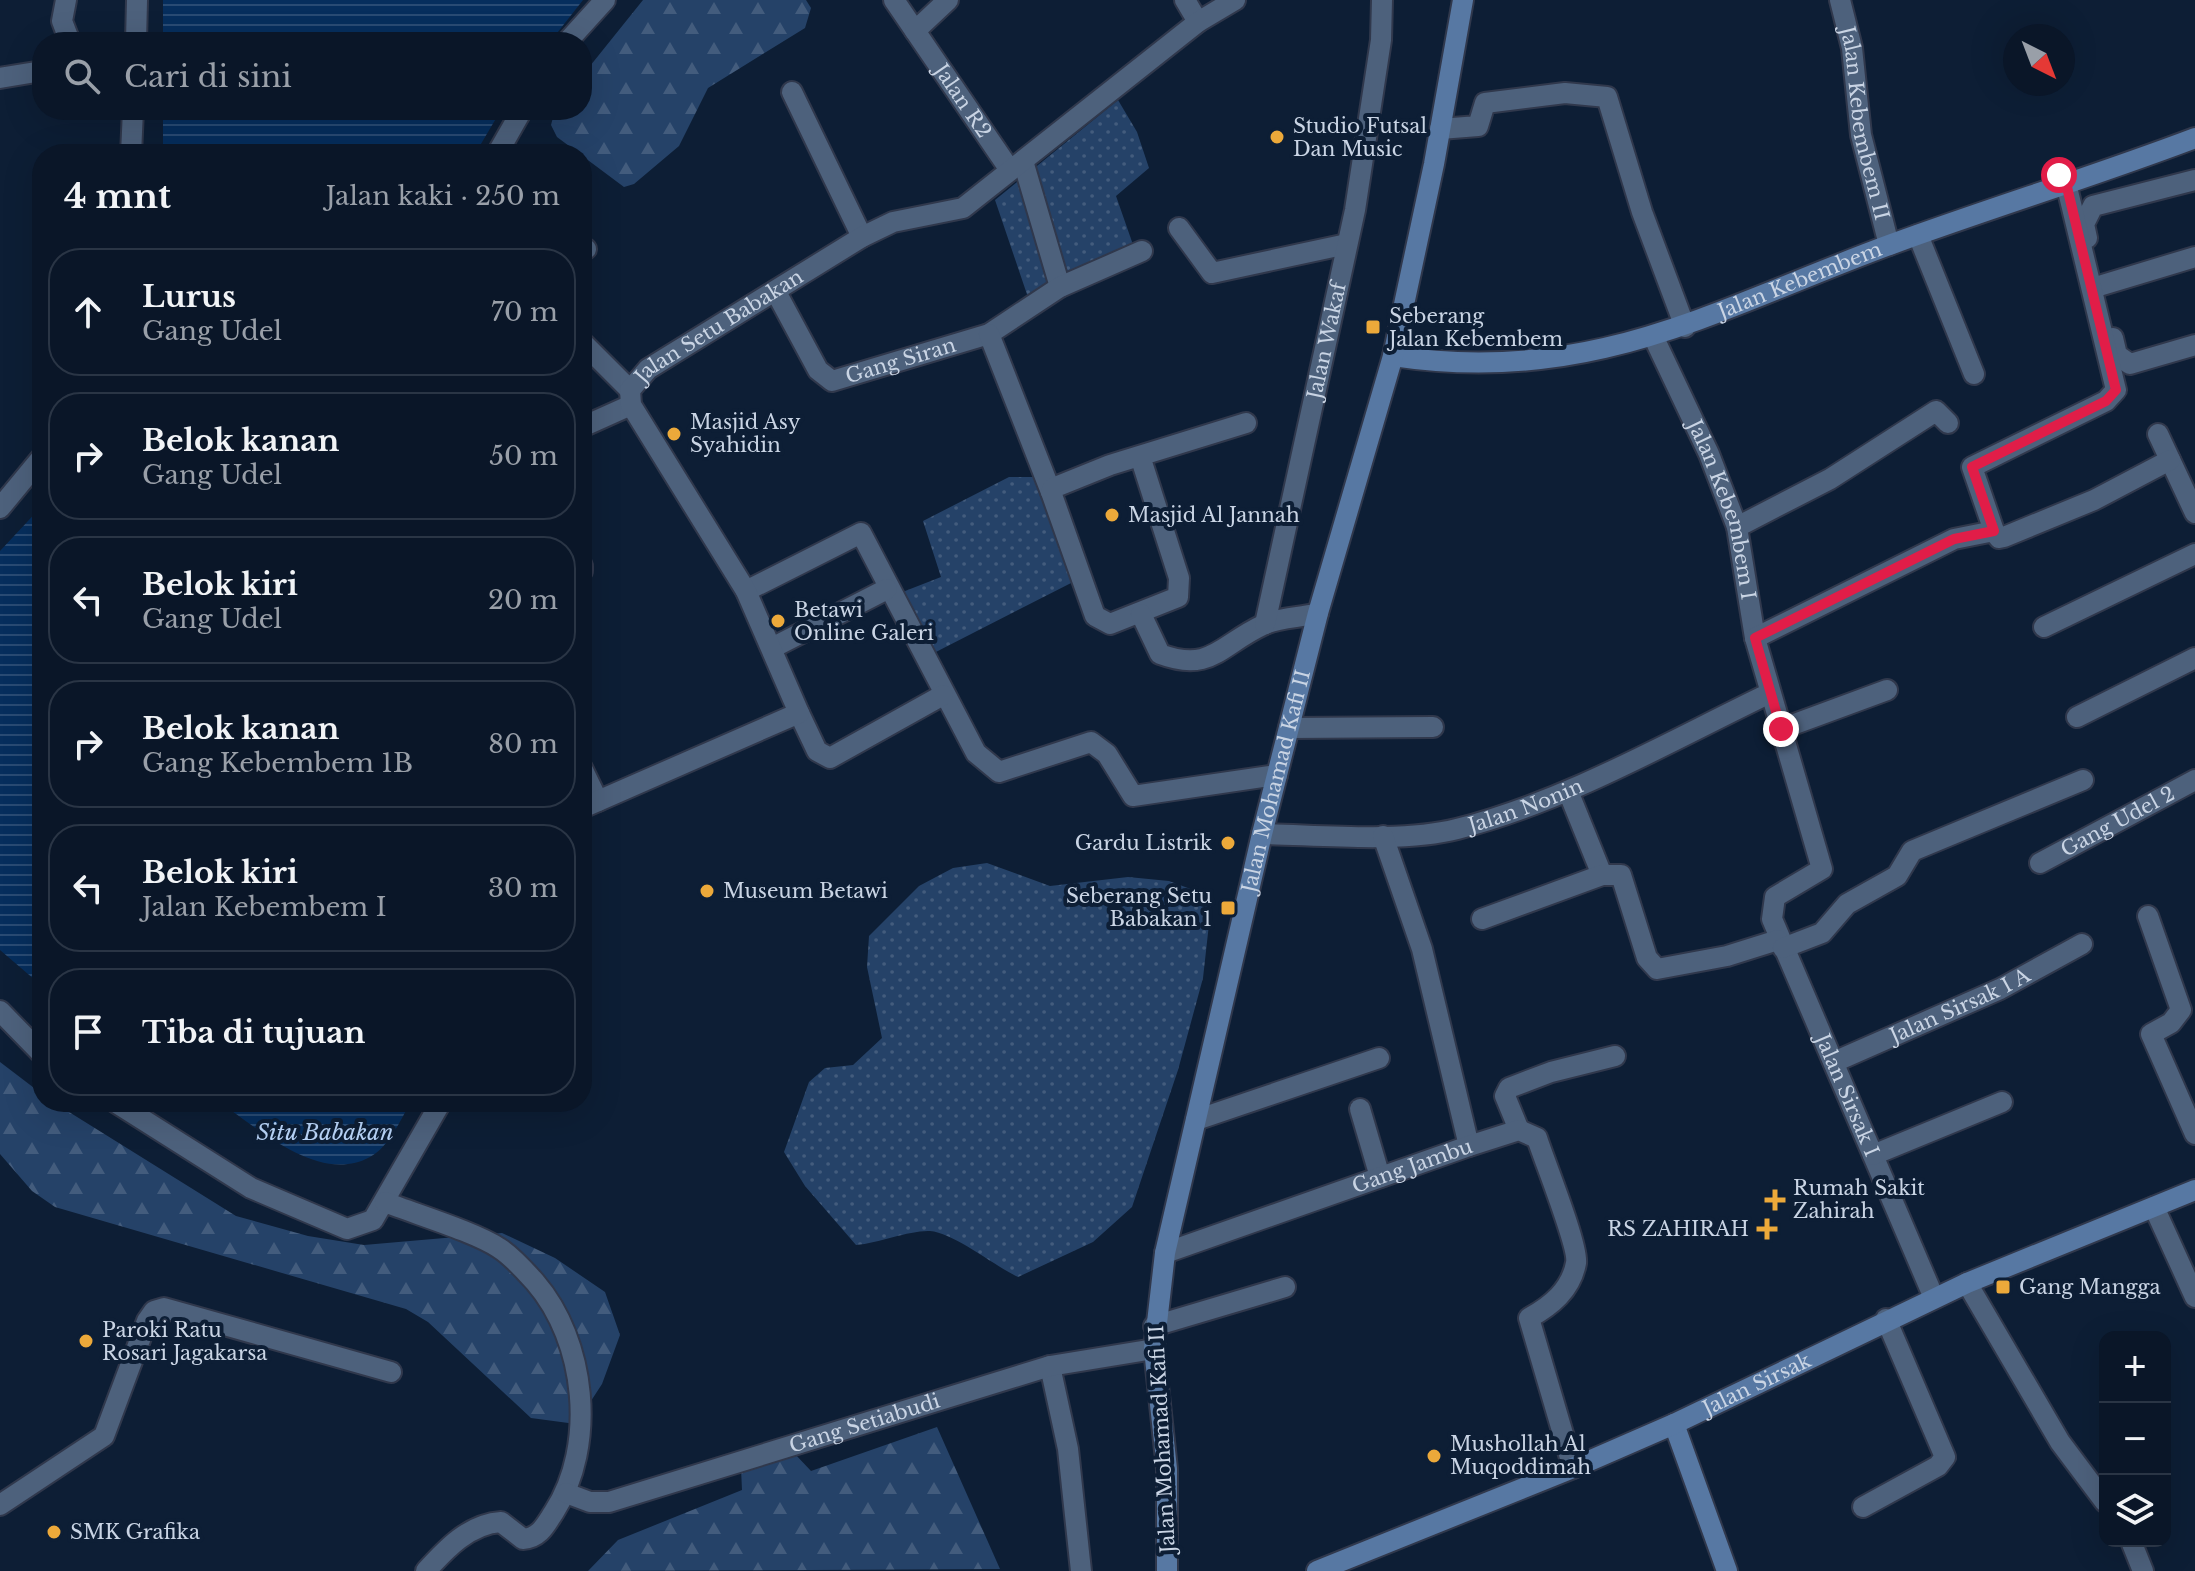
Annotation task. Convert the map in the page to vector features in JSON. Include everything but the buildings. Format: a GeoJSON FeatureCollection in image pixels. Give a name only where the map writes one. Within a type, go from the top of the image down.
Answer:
{"type":"FeatureCollection","features":[{"type":"Feature","properties":{"kind":"street"},"geometry":{"type":"LineString","coordinates":[[66,0],[62,21],[66,32]]}},
{"type":"Feature","properties":{"kind":"street"},"geometry":{"type":"LineString","coordinates":[[136,32],[137,0]]}},
{"type":"Feature","properties":{"kind":"street"},"geometry":{"type":"LineString","coordinates":[[576,32],[605,0]]}},
{"type":"Feature","properties":{"kind":"street","name":"Jalan R2"},"geometry":{"type":"LineString","coordinates":[[894,0],[1016,166]]}},
{"type":"Feature","properties":{"kind":"street"},"geometry":{"type":"LineString","coordinates":[[915,31],[948,0]]}},
{"type":"Feature","properties":{"kind":"street"},"geometry":{"type":"LineString","coordinates":[[1185,0],[1198,22]]}},
{"type":"Feature","properties":{"kind":"street","name":"Jalan Setu Babakan"},"geometry":{"type":"LineString","coordinates":[[943,695],[830,758],[817,751],[746,591],[630,397],[648,369],[862,237],[893,222],[963,208],[1198,22],[1235,0]]}},
{"type":"Feature","properties":{"kind":"street","name":"Jalan Wakaf"},"geometry":{"type":"LineString","coordinates":[[1270,623],[1347,244],[1381,40],[1382,0]]}},
{"type":"Feature","properties":{"kind":"street","name":"Jalan Mohamad Kafi II"},"geometry":{"type":"LineString","coordinates":[[1167,1571],[1167,1469],[1154,1349],[1154,1326],[1165,1253],[1262,834],[1268,776],[1289,728],[1313,614],[1393,356],[1463,0]]}},
{"type":"Feature","properties":{"kind":"street","name":"Jalan Kebembem II"},"geometry":{"type":"LineString","coordinates":[[1840,0],[1852,48],[1861,135],[1889,245]]}},
{"type":"Feature","properties":{"kind":"street"},"geometry":{"type":"LineString","coordinates":[[0,78],[32,73]]}},
{"type":"Feature","properties":{"kind":"street"},"geometry":{"type":"LineString","coordinates":[[792,92],[862,237]]}},
{"type":"Feature","properties":{"kind":"street"},"geometry":{"type":"LineString","coordinates":[[1440,129],[1478,126],[1485,103],[1565,93],[1607,97],[1642,212],[1685,327]]}},
{"type":"Feature","properties":{"kind":"street"},"geometry":{"type":"LineString","coordinates":[[131,144],[133,120]]}},
{"type":"Feature","properties":{"kind":"street"},"geometry":{"type":"LineString","coordinates":[[503,144],[516,120]]}},
{"type":"Feature","properties":{"kind":"street","name":"Jalan Kebembem"},"geometry":{"type":"LineString","coordinates":[[1393,356],[1450,365],[1534,362],[1654,338],[2061,181],[2193,145]]}},
{"type":"Feature","properties":{"kind":"street"},"geometry":{"type":"LineString","coordinates":[[1016,166],[1060,287]]}},
{"type":"Feature","properties":{"kind":"street"},"geometry":{"type":"LineString","coordinates":[[2195,180],[2089,210],[2084,224],[2117,355],[2122,361],[2140,364],[2195,345]]}},
{"type":"Feature","properties":{"kind":"street"},"geometry":{"type":"LineString","coordinates":[[2061,181],[2116,390],[2106,401],[1972,467],[1994,531],[1999,538],[2004,537],[2094,500],[2170,460]]}},
{"type":"Feature","properties":{"kind":"street"},"geometry":{"type":"LineString","coordinates":[[1179,228],[1212,273],[1347,244]]}},
{"type":"Feature","properties":{"kind":"street"},"geometry":{"type":"LineString","coordinates":[[1918,235],[1974,374]]}},
{"type":"Feature","properties":{"kind":"street","name":"Gang Siran"},"geometry":{"type":"LineString","coordinates":[[776,292],[818,370],[832,381],[989,334],[1060,287],[1142,251]]}},
{"type":"Feature","properties":{"kind":"street"},"geometry":{"type":"LineString","coordinates":[[2099,286],[2195,257]]}},
{"type":"Feature","properties":{"kind":"street"},"geometry":{"type":"LineString","coordinates":[[989,334],[1051,492],[1095,616],[1110,624],[1178,597],[1179,578],[1140,456]]}},
{"type":"Feature","properties":{"kind":"street","name":"Jalan Kebembem I"},"geometry":{"type":"LineString","coordinates":[[1654,338],[1709,454],[1737,527],[1755,638],[1822,869],[1775,897],[1772,919],[1780,944]]}},
{"type":"Feature","properties":{"kind":"street"},"geometry":{"type":"LineString","coordinates":[[592,353],[630,397],[592,421]]}},
{"type":"Feature","properties":{"kind":"street"},"geometry":{"type":"LineString","coordinates":[[1737,527],[1830,479],[1936,411],[1948,423]]}},
{"type":"Feature","properties":{"kind":"street"},"geometry":{"type":"LineString","coordinates":[[1051,492],[1057,485],[1246,423]]}},
{"type":"Feature","properties":{"kind":"street"},"geometry":{"type":"LineString","coordinates":[[2158,434],[2192,501]]}},
{"type":"Feature","properties":{"kind":"street"},"geometry":{"type":"LineString","coordinates":[[0,508],[32,469]]}},
{"type":"Feature","properties":{"kind":"street"},"geometry":{"type":"LineString","coordinates":[[1755,638],[1954,539],[1994,531]]}},
{"type":"Feature","properties":{"kind":"street"},"geometry":{"type":"LineString","coordinates":[[746,591],[858,533],[866,537],[887,589],[976,753],[999,772],[1091,742],[1107,754],[1133,796],[1268,776]]}},
{"type":"Feature","properties":{"kind":"street"},"geometry":{"type":"LineString","coordinates":[[2044,627],[2195,554]]}},
{"type":"Feature","properties":{"kind":"street"},"geometry":{"type":"LineString","coordinates":[[772,648],[887,589]]}},
{"type":"Feature","properties":{"kind":"street"},"geometry":{"type":"LineString","coordinates":[[1141,614],[1160,654],[1184,663],[1210,658],[1270,623],[1313,614]]}},
{"type":"Feature","properties":{"kind":"street"},"geometry":{"type":"LineString","coordinates":[[2077,717],[2195,658]]}},
{"type":"Feature","properties":{"kind":"street"},"geometry":{"type":"LineString","coordinates":[[1781,729],[1887,690]]}},
{"type":"Feature","properties":{"kind":"street","name":"Jalan Nonin"},"geometry":{"type":"LineString","coordinates":[[1262,834],[1383,836],[1456,830],[1568,791],[1770,693]]}},
{"type":"Feature","properties":{"kind":"street"},"geometry":{"type":"LineString","coordinates":[[592,803],[799,713]]}},
{"type":"Feature","properties":{"kind":"street"},"geometry":{"type":"LineString","coordinates":[[1289,728],[1433,727]]}},
{"type":"Feature","properties":{"kind":"street"},"geometry":{"type":"LineString","coordinates":[[1482,919],[1602,875],[1621,875],[1647,958],[1657,969],[1780,944],[1822,933],[1847,904],[1897,876],[1912,851],[2083,780]]}},
{"type":"Feature","properties":{"kind":"street","name":"Gang Udel 2"},"geometry":{"type":"LineString","coordinates":[[2040,863],[2195,780]]}},
{"type":"Feature","properties":{"kind":"street"},"geometry":{"type":"LineString","coordinates":[[1568,791],[1602,875]]}},
{"type":"Feature","properties":{"kind":"street"},"geometry":{"type":"LineString","coordinates":[[1383,836],[1422,949],[1469,1146]]}},
{"type":"Feature","properties":{"kind":"street"},"geometry":{"type":"LineString","coordinates":[[2148,916],[2181,1010],[2171,1023],[2151,1034],[2195,1134]]}},
{"type":"Feature","properties":{"kind":"street","name":"Jalan Sirsak I"},"geometry":{"type":"LineString","coordinates":[[1780,944],[1834,1062],[1934,1298]]}},
{"type":"Feature","properties":{"kind":"street","name":"Jalan Sirsak I A"},"geometry":{"type":"LineString","coordinates":[[1834,1062],[2000,989],[2082,944]]}},
{"type":"Feature","properties":{"kind":"street"},"geometry":{"type":"LineString","coordinates":[[0,1011],[32,1044]]}},
{"type":"Feature","properties":{"kind":"street"},"geometry":{"type":"LineString","coordinates":[[1573,1468],[1529,1318],[1550,1307],[1569,1285],[1577,1260],[1537,1138],[1519,1130],[1505,1096],[1509,1088],[1551,1072],[1615,1056]]}},
{"type":"Feature","properties":{"kind":"street"},"geometry":{"type":"LineString","coordinates":[[1196,1120],[1379,1058]]}},
{"type":"Feature","properties":{"kind":"street"},"geometry":{"type":"LineString","coordinates":[[1873,1155],[2002,1102]]}},
{"type":"Feature","properties":{"kind":"street"},"geometry":{"type":"LineString","coordinates":[[1360,1109],[1380,1177]]}},
{"type":"Feature","properties":{"kind":"street"},"geometry":{"type":"LineString","coordinates":[[131,1112],[251,1188],[345,1228],[372,1221],[435,1112]]}},
{"type":"Feature","properties":{"kind":"street","name":"Gang Jambu"},"geometry":{"type":"LineString","coordinates":[[1165,1253],[1519,1130]]}},
{"type":"Feature","properties":{"kind":"street","name":"Jalan Sirsak"},"geometry":{"type":"LineString","coordinates":[[1317,1571],[1359,1563],[1674,1424],[1886,1319],[2195,1190]]}},
{"type":"Feature","properties":{"kind":"street"},"geometry":{"type":"LineString","coordinates":[[385,1202],[499,1247],[535,1282],[562,1319],[575,1359],[580,1430],[572,1495],[541,1531],[531,1538],[523,1539],[501,1522],[483,1525],[448,1547],[426,1571]]}},
{"type":"Feature","properties":{"kind":"street"},"geometry":{"type":"LineString","coordinates":[[2154,1207],[2195,1297]]}},
{"type":"Feature","properties":{"kind":"street"},"geometry":{"type":"LineString","coordinates":[[1967,1283],[2060,1442],[2099,1494]]}},
{"type":"Feature","properties":{"kind":"street"},"geometry":{"type":"LineString","coordinates":[[1154,1326],[1285,1287]]}},
{"type":"Feature","properties":{"kind":"street"},"geometry":{"type":"LineString","coordinates":[[0,1505],[104,1436],[147,1321],[154,1311],[164,1308],[391,1372]]}},
{"type":"Feature","properties":{"kind":"street"},"geometry":{"type":"LineString","coordinates":[[1863,1507],[1938,1466],[1945,1457],[1886,1319]]}},
{"type":"Feature","properties":{"kind":"street","name":"Gang Setiabudi"},"geometry":{"type":"LineString","coordinates":[[572,1495],[590,1502],[609,1502],[1050,1366],[1154,1349]]}},
{"type":"Feature","properties":{"kind":"street"},"geometry":{"type":"LineString","coordinates":[[1050,1366],[1068,1449],[1081,1571]]}},
{"type":"Feature","properties":{"kind":"street"},"geometry":{"type":"LineString","coordinates":[[1674,1424],[1727,1571]]}},
{"type":"Feature","properties":{"kind":"street"},"geometry":{"type":"LineString","coordinates":[[2133,1547],[2143,1571]]}},
{"type":"Feature","properties":{"kind":"green space"},"geometry":{"type":"Polygon","coordinates":[[[643,0],[806,0],[811,8],[805,28],[708,88],[679,146],[634,184],[624,187],[592,163],[592,144],[566,144],[557,137],[551,125],[552,120],[592,120],[592,64],[643,0]]]}},
{"type":"Feature","properties":{"kind":"green space"},"geometry":{"type":"Polygon","coordinates":[[[1118,100],[1137,132],[1149,168],[1116,196],[1138,259],[1033,312],[995,200],[1118,100]]]}},
{"type":"Feature","properties":{"kind":"green space"},"geometry":{"type":"Polygon","coordinates":[[[1009,477],[1035,477],[1075,581],[930,655],[900,593],[941,577],[923,521],[1009,477]]]}},
{"type":"Feature","properties":{"kind":"green space"},"geometry":{"type":"Polygon","coordinates":[[[987,863],[1050,886],[1128,877],[1169,881],[1212,897],[1203,978],[1178,1070],[1132,1207],[1093,1242],[1018,1277],[962,1243],[930,1231],[856,1245],[805,1186],[784,1152],[809,1082],[825,1068],[853,1065],[882,1038],[867,967],[869,936],[919,886],[953,868],[987,863]]]}},
{"type":"Feature","properties":{"kind":"green space"},"geometry":{"type":"Polygon","coordinates":[[[0,1062],[32,1086],[32,1112],[69,1112],[236,1216],[308,1236],[364,1245],[502,1233],[555,1258],[605,1292],[620,1335],[602,1384],[576,1424],[531,1418],[428,1322],[406,1309],[55,1207],[32,1191],[0,1154],[0,1062]]]}},
{"type":"Feature","properties":{"kind":"green space"},"geometry":{"type":"Polygon","coordinates":[[[937,1427],[1000,1569],[588,1571],[618,1540],[742,1490],[741,1468],[794,1453],[811,1471],[937,1427]]]}},
{"type":"Feature","properties":{"kind":"water"},"geometry":{"type":"Polygon","coordinates":[[[163,0],[583,0],[558,32],[163,32],[163,0]]]}},
{"type":"Feature","properties":{"kind":"water"},"geometry":{"type":"Polygon","coordinates":[[[163,120],[495,120],[481,144],[163,144],[163,120]]]}},
{"type":"Feature","properties":{"kind":"water"},"geometry":{"type":"Polygon","coordinates":[[[32,517],[32,977],[0,950],[0,551],[32,517]]]}},
{"type":"Feature","properties":{"kind":"water","name":"Situ Babakan"},"geometry":{"type":"Polygon","coordinates":[[[233,1112],[405,1112],[377,1152],[350,1164],[330,1164],[310,1159],[270,1138],[233,1112]]]}},
{"type":"Feature","properties":{"kind":"place","name":"Studio Futsal Dan Music"},"geometry":{"type":"Point","coordinates":[1277,137]}},
{"type":"Feature","properties":{"kind":"place","name":"Seberang Jalan Kebembem"},"geometry":{"type":"Point","coordinates":[1373,327]}},
{"type":"Feature","properties":{"kind":"place","name":"Masjid Asy Syahidin"},"geometry":{"type":"Point","coordinates":[674,434]}},
{"type":"Feature","properties":{"kind":"place","name":"Masjid Al Jannah"},"geometry":{"type":"Point","coordinates":[1112,515]}},
{"type":"Feature","properties":{"kind":"place","name":"Betawi Online Galeri"},"geometry":{"type":"Point","coordinates":[778,621]}},
{"type":"Feature","properties":{"kind":"place","name":"Gardu Listrik"},"geometry":{"type":"Point","coordinates":[1228,843]}},
{"type":"Feature","properties":{"kind":"place","name":"Museum Betawi"},"geometry":{"type":"Point","coordinates":[707,891]}},
{"type":"Feature","properties":{"kind":"place","name":"Seberang Setu Babakan 1"},"geometry":{"type":"Point","coordinates":[1228,908]}},
{"type":"Feature","properties":{"kind":"place","name":"Rumah Sakit Zahirah"},"geometry":{"type":"Point","coordinates":[1775,1200]}},
{"type":"Feature","properties":{"kind":"place","name":"RS ZAHIRAH"},"geometry":{"type":"Point","coordinates":[1767,1229]}},
{"type":"Feature","properties":{"kind":"place","name":"Gang Mangga"},"geometry":{"type":"Point","coordinates":[2003,1287]}},
{"type":"Feature","properties":{"kind":"place","name":"Paroki Ratu Rosari Jagakarsa"},"geometry":{"type":"Point","coordinates":[86,1341]}},
{"type":"Feature","properties":{"kind":"place","name":"Mushollah Al Muqoddimah"},"geometry":{"type":"Point","coordinates":[1434,1456]}},
{"type":"Feature","properties":{"kind":"place","name":"SMK Grafika"},"geometry":{"type":"Point","coordinates":[54,1532]}},
{"type":"Feature","properties":{"kind":"route"},"geometry":{"type":"LineString","coordinates":[[1781,729],[1755,638],[1954,539],[1994,531],[1972,467],[2106,401],[2116,390],[2066,183],[2059,185],[2059,175]]}}]}
